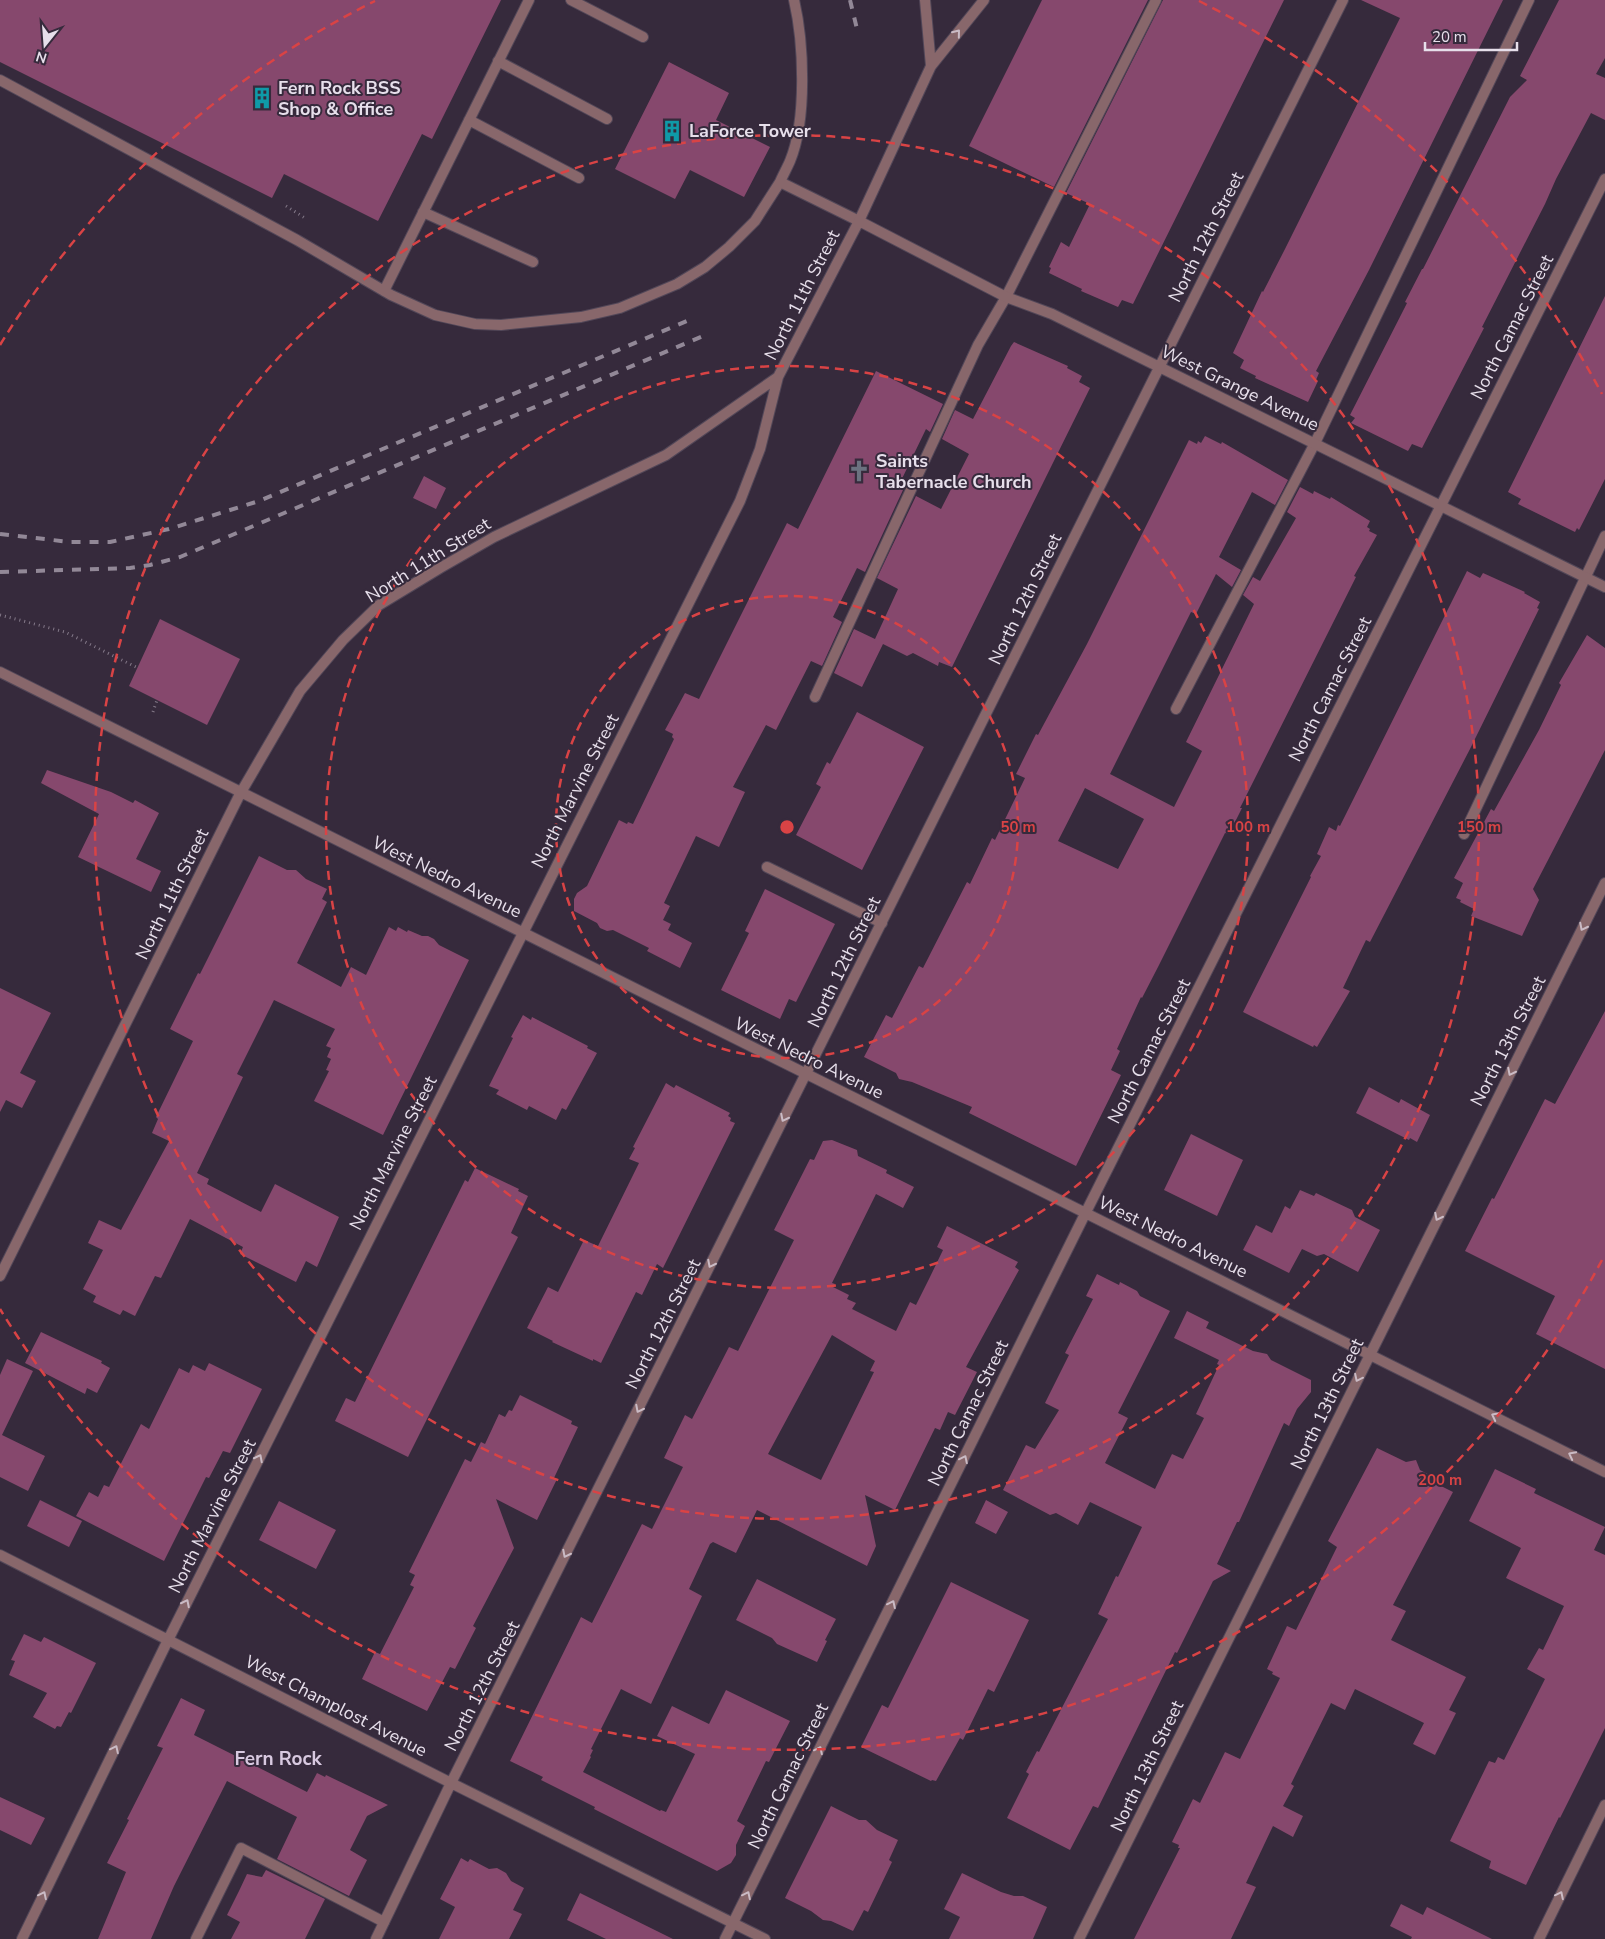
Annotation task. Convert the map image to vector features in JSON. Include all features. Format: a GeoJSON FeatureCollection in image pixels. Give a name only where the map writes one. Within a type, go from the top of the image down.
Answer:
{"type":"FeatureCollection","features":[{"type":"Feature","properties":{"kind":"street"},"geometry":{"type":"LineString","coordinates":[[384,291],[529,0]]}},
{"type":"Feature","properties":{"kind":"street"},"geometry":{"type":"LineString","coordinates":[[571,0],[642,37]]}},
{"type":"Feature","properties":{"kind":"street"},"geometry":{"type":"LineString","coordinates":[[0,80],[297,240],[384,291],[434,315],[476,324],[501,325],[539,322],[620,308],[677,284],[705,267],[755,221],[780,182],[791,160],[797,136],[802,86],[802,47],[794,0]]}},
{"type":"Feature","properties":{"kind":"street"},"geometry":{"type":"LineString","coordinates":[[925,0],[931,66]]}},
{"type":"Feature","properties":{"kind":"street"},"geometry":{"type":"LineString","coordinates":[[931,66],[984,0]]}},
{"type":"Feature","properties":{"kind":"street"},"geometry":{"type":"LineString","coordinates":[[815,697],[978,345],[1006,297],[1156,0]]}},
{"type":"Feature","properties":{"kind":"street","name":"North 12th Street"},"geometry":{"type":"LineString","coordinates":[[376,1939],[452,1783],[1343,0]]}},
{"type":"Feature","properties":{"kind":"street"},"geometry":{"type":"LineString","coordinates":[[1176,709],[1315,443],[1529,0]]}},
{"type":"Feature","properties":{"kind":"street"},"geometry":{"type":"LineString","coordinates":[[498,61],[607,119]]}},
{"type":"Feature","properties":{"kind":"street","name":"North 11th Street"},"geometry":{"type":"LineString","coordinates":[[0,1276],[240,794],[300,691],[343,640],[379,605],[494,537],[666,455],[778,377],[859,221],[931,66]]}},
{"type":"Feature","properties":{"kind":"street"},"geometry":{"type":"LineString","coordinates":[[469,120],[579,178]]}},
{"type":"Feature","properties":{"kind":"street","name":"North Camac Street"},"geometry":{"type":"LineString","coordinates":[[725,1939],[1086,1212],[1605,178]]}},
{"type":"Feature","properties":{"kind":"street","name":"West Grange Avenue"},"geometry":{"type":"LineString","coordinates":[[780,182],[1006,297],[1052,314],[1605,587]]}},
{"type":"Feature","properties":{"kind":"street"},"geometry":{"type":"LineString","coordinates":[[423,212],[533,262]]}},
{"type":"Feature","properties":{"kind":"street","name":"North Marvine Street"},"geometry":{"type":"LineString","coordinates":[[22,1939],[168,1640],[740,501],[760,449],[778,377]]}},
{"type":"Feature","properties":{"kind":"street"},"geometry":{"type":"LineString","coordinates":[[1464,834],[1605,536]]}},
{"type":"Feature","properties":{"kind":"street","name":"West Nedro Avenue"},"geometry":{"type":"LineString","coordinates":[[0,672],[240,794],[522,932],[806,1075],[1370,1352],[1605,1472]]}},
{"type":"Feature","properties":{"kind":"street"},"geometry":{"type":"LineString","coordinates":[[767,867],[882,923]]}},
{"type":"Feature","properties":{"kind":"street","name":"North 13th Street"},"geometry":{"type":"LineString","coordinates":[[1079,1939],[1605,883]]}},
{"type":"Feature","properties":{"kind":"street","name":"West Champlost Avenue"},"geometry":{"type":"LineString","coordinates":[[0,1555],[766,1939]]}},
{"type":"Feature","properties":{"kind":"street"},"geometry":{"type":"LineString","coordinates":[[1539,1939],[1605,1805]]}},
{"type":"Feature","properties":{"kind":"street"},"geometry":{"type":"LineString","coordinates":[[196,1939],[241,1848],[384,1922]]}},
{"type":"Feature","properties":{"kind":"path"},"geometry":{"type":"LineString","coordinates":[[286,206],[310,221]]}},
{"type":"Feature","properties":{"kind":"path"},"geometry":{"type":"LineString","coordinates":[[0,615],[65,632],[138,668]]}},
{"type":"Feature","properties":{"kind":"path"},"geometry":{"type":"LineString","coordinates":[[153,712],[157,700]]}},
{"type":"Feature","properties":{"kind":"building","name":"Fern Rock BSS Shop & Office"},"geometry":{"type":"Polygon","coordinates":[[[0,0],[501,0],[432,139],[422,134],[378,221],[284,174],[272,198],[0,62],[0,0]]]}},
{"type":"Feature","properties":{"kind":"building"},"geometry":{"type":"Polygon","coordinates":[[[1042,0],[1148,0],[1054,187],[969,146],[1042,0]]]}},
{"type":"Feature","properties":{"kind":"building"},"geometry":{"type":"Polygon","coordinates":[[[1163,0],[1284,0],[1133,304],[1122,300],[1118,307],[1081,291],[1082,289],[1049,273],[1051,268],[1049,267],[1061,242],[1069,247],[1090,204],[1066,193],[1163,0]]]}},
{"type":"Feature","properties":{"kind":"building"},"geometry":{"type":"Polygon","coordinates":[[[1361,0],[1503,0],[1369,270],[1316,371],[1319,373],[1316,380],[1318,381],[1308,402],[1255,378],[1256,376],[1240,368],[1244,360],[1233,353],[1262,291],[1285,249],[1400,18],[1361,0]]]}},
{"type":"Feature","properties":{"kind":"building"},"geometry":{"type":"Polygon","coordinates":[[[1559,0],[1605,0],[1605,58],[1596,74],[1605,78],[1605,120],[1591,113],[1556,179],[1482,327],[1484,328],[1422,448],[1412,444],[1408,451],[1351,423],[1355,418],[1350,415],[1407,303],[1405,302],[1510,97],[1527,80],[1520,76],[1559,0]]]}},
{"type":"Feature","properties":{"kind":"building","name":"LaForce Tower"},"geometry":{"type":"Polygon","coordinates":[[[669,62],[729,93],[716,120],[770,147],[744,197],[690,170],[675,199],[615,169],[669,62]]]}},
{"type":"Feature","properties":{"kind":"building"},"geometry":{"type":"Polygon","coordinates":[[[1605,296],[1605,479],[1579,530],[1577,528],[1575,532],[1518,504],[1521,499],[1508,492],[1605,296]]]}},
{"type":"Feature","properties":{"kind":"building"},"geometry":{"type":"Polygon","coordinates":[[[1014,342],[1068,366],[1067,368],[1082,376],[1079,382],[1090,388],[952,667],[939,662],[938,666],[913,653],[907,656],[883,644],[862,687],[834,673],[854,629],[875,639],[898,589],[877,578],[916,496],[941,509],[969,454],[942,439],[955,410],[973,419],[1014,342]]]}},
{"type":"Feature","properties":{"kind":"building"},"geometry":{"type":"Polygon","coordinates":[[[876,371],[943,404],[930,432],[926,429],[898,487],[903,490],[865,572],[857,568],[833,617],[842,622],[822,666],[811,661],[776,730],[766,725],[733,787],[745,792],[719,847],[696,836],[664,903],[670,906],[663,920],[671,924],[668,930],[692,943],[680,968],[647,951],[649,948],[613,930],[607,931],[600,928],[597,923],[574,911],[574,899],[577,893],[587,886],[619,820],[627,824],[628,822],[633,824],[674,739],[672,737],[673,734],[665,730],[685,693],[699,699],[787,523],[798,529],[876,371]]]}},
{"type":"Feature","properties":{"kind":"building"},"geometry":{"type":"Polygon","coordinates":[[[1205,436],[1221,444],[1222,442],[1288,480],[1275,505],[1252,492],[1219,557],[1241,570],[1232,587],[1216,574],[1196,614],[1191,612],[1110,774],[1174,807],[1202,751],[1186,742],[1254,604],[1243,595],[1253,577],[1260,581],[1296,518],[1287,512],[1300,487],[1313,494],[1314,491],[1330,499],[1331,497],[1370,521],[1367,527],[1370,529],[1369,531],[1377,535],[1354,576],[1356,577],[1240,808],[1242,808],[1229,834],[1225,833],[1141,997],[1117,1049],[1120,1051],[1111,1070],[1121,1075],[1076,1166],[969,1113],[972,1107],[912,1082],[899,1079],[896,1073],[864,1057],[886,1015],[892,1018],[919,966],[923,968],[967,882],[970,884],[992,838],[995,840],[1025,778],[1016,774],[1036,734],[1038,735],[1087,644],[1189,440],[1197,444],[1198,441],[1201,443],[1205,436]],[[1085,788],[1058,841],[1118,869],[1144,819],[1085,788]]]}},
{"type":"Feature","properties":{"kind":"building"},"geometry":{"type":"Polygon","coordinates":[[[424,476],[446,488],[436,509],[413,498],[424,476]]]}},
{"type":"Feature","properties":{"kind":"building"},"geometry":{"type":"Polygon","coordinates":[[[1467,571],[1480,578],[1483,573],[1525,592],[1540,602],[1537,608],[1539,609],[1470,749],[1370,942],[1366,940],[1343,988],[1350,991],[1317,1047],[1314,1045],[1313,1047],[1243,1012],[1321,856],[1317,854],[1329,827],[1336,831],[1338,825],[1340,826],[1467,571]]]}},
{"type":"Feature","properties":{"kind":"building"},"geometry":{"type":"Polygon","coordinates":[[[160,619],[240,659],[207,725],[129,686],[160,619]]]}},
{"type":"Feature","properties":{"kind":"building"},"geometry":{"type":"Polygon","coordinates":[[[1587,635],[1605,648],[1605,750],[1533,889],[1539,900],[1522,936],[1471,916],[1474,909],[1456,898],[1463,883],[1454,878],[1491,809],[1494,811],[1539,730],[1561,685],[1559,683],[1587,635]]]}},
{"type":"Feature","properties":{"kind":"building"},"geometry":{"type":"Polygon","coordinates":[[[857,712],[924,747],[862,870],[796,835],[821,787],[816,784],[827,762],[830,764],[857,712]]]}},
{"type":"Feature","properties":{"kind":"building"},"geometry":{"type":"Polygon","coordinates":[[[47,770],[111,792],[133,803],[135,800],[159,813],[136,859],[161,871],[151,892],[78,857],[99,814],[41,783],[47,770]]]}},
{"type":"Feature","properties":{"kind":"building"},"geometry":{"type":"Polygon","coordinates":[[[259,856],[287,870],[296,870],[306,879],[327,889],[322,899],[327,902],[297,963],[341,987],[351,967],[366,975],[389,927],[396,931],[398,927],[407,932],[408,930],[422,936],[428,936],[439,945],[469,960],[383,1135],[314,1101],[329,1071],[326,1070],[331,1059],[327,1057],[331,1048],[326,1046],[335,1029],[274,1000],[237,1074],[243,1077],[197,1173],[209,1179],[207,1184],[261,1212],[275,1184],[339,1217],[317,1267],[306,1261],[296,1282],[240,1254],[243,1247],[190,1219],[161,1278],[155,1276],[135,1316],[123,1310],[120,1315],[93,1302],[96,1296],[83,1289],[103,1250],[88,1243],[99,1220],[121,1230],[169,1141],[152,1133],[158,1119],[156,1117],[193,1041],[170,1029],[198,973],[200,974],[259,856]]]}},
{"type":"Feature","properties":{"kind":"building"},"geometry":{"type":"Polygon","coordinates":[[[765,889],[835,924],[796,1002],[789,999],[780,1019],[721,990],[749,933],[745,931],[765,889]]]}},
{"type":"Feature","properties":{"kind":"building"},"geometry":{"type":"Polygon","coordinates":[[[0,988],[51,1013],[20,1073],[36,1081],[22,1108],[6,1100],[0,1112],[0,988]]]}},
{"type":"Feature","properties":{"kind":"building"},"geometry":{"type":"Polygon","coordinates":[[[1605,1011],[1605,1369],[1536,1334],[1555,1296],[1465,1251],[1545,1099],[1555,1104],[1605,1011]]]}},
{"type":"Feature","properties":{"kind":"building"},"geometry":{"type":"Polygon","coordinates":[[[523,1015],[531,1020],[532,1017],[588,1046],[587,1048],[597,1053],[566,1110],[562,1108],[556,1120],[529,1106],[527,1110],[496,1094],[499,1090],[489,1086],[523,1015]]]}},
{"type":"Feature","properties":{"kind":"building"},"geometry":{"type":"Polygon","coordinates":[[[666,1083],[674,1088],[676,1085],[730,1113],[728,1116],[731,1118],[730,1121],[735,1123],[663,1268],[657,1264],[642,1295],[636,1292],[601,1363],[552,1342],[527,1328],[548,1287],[558,1292],[584,1240],[598,1246],[639,1163],[629,1159],[635,1148],[633,1147],[666,1083]]]}},
{"type":"Feature","properties":{"kind":"building"},"geometry":{"type":"Polygon","coordinates":[[[1369,1087],[1399,1103],[1401,1099],[1430,1115],[1417,1142],[1410,1138],[1409,1140],[1356,1113],[1369,1087]]]}},
{"type":"Feature","properties":{"kind":"building"},"geometry":{"type":"Polygon","coordinates":[[[1191,1134],[1243,1160],[1217,1216],[1164,1190],[1191,1134]]]}},
{"type":"Feature","properties":{"kind":"building"},"geometry":{"type":"Polygon","coordinates":[[[832,1140],[857,1150],[858,1156],[887,1170],[886,1173],[914,1187],[903,1208],[876,1194],[832,1283],[835,1284],[833,1287],[849,1295],[847,1299],[856,1303],[852,1309],[896,1331],[910,1302],[916,1305],[929,1279],[943,1250],[937,1247],[947,1226],[1018,1262],[1015,1267],[1019,1270],[966,1367],[977,1372],[955,1415],[948,1412],[940,1430],[935,1428],[895,1510],[865,1495],[876,1546],[867,1566],[757,1510],[736,1553],[713,1542],[710,1544],[689,1589],[702,1596],[651,1704],[621,1689],[591,1749],[593,1750],[591,1757],[583,1772],[660,1811],[666,1812],[695,1754],[657,1736],[672,1706],[709,1724],[726,1690],[790,1721],[769,1762],[766,1761],[737,1821],[745,1826],[736,1845],[736,1855],[731,1863],[717,1871],[594,1809],[595,1807],[541,1780],[543,1777],[510,1761],[581,1617],[592,1623],[642,1524],[652,1529],[683,1467],[664,1458],[685,1415],[692,1419],[729,1347],[738,1351],[794,1240],[774,1230],[810,1159],[814,1160],[823,1141],[832,1140]],[[832,1335],[768,1454],[821,1480],[874,1372],[870,1371],[875,1361],[832,1335]]]}},
{"type":"Feature","properties":{"kind":"building"},"geometry":{"type":"Polygon","coordinates":[[[475,1168],[519,1189],[518,1191],[528,1196],[511,1233],[518,1237],[408,1457],[335,1421],[346,1398],[355,1402],[465,1180],[468,1182],[475,1168]]]}},
{"type":"Feature","properties":{"kind":"building"},"geometry":{"type":"Polygon","coordinates":[[[1300,1190],[1314,1196],[1316,1193],[1352,1210],[1355,1217],[1380,1230],[1358,1272],[1324,1254],[1317,1256],[1302,1249],[1289,1273],[1243,1250],[1256,1225],[1272,1233],[1285,1206],[1290,1209],[1300,1190]]]}},
{"type":"Feature","properties":{"kind":"building"},"geometry":{"type":"Polygon","coordinates":[[[1097,1274],[1119,1285],[1120,1282],[1137,1291],[1140,1296],[1170,1311],[1118,1413],[1128,1418],[1105,1463],[1155,1489],[1172,1454],[1183,1459],[1204,1418],[1196,1414],[1219,1365],[1217,1364],[1219,1360],[1174,1338],[1187,1311],[1209,1322],[1206,1328],[1253,1351],[1267,1354],[1271,1360],[1311,1380],[1311,1392],[1297,1409],[1289,1426],[1284,1423],[1239,1522],[1237,1522],[1217,1564],[1231,1571],[1213,1581],[1177,1653],[1175,1652],[1098,1808],[1093,1806],[1070,1850],[1007,1818],[1029,1774],[1026,1772],[1037,1751],[1039,1752],[1108,1619],[1098,1614],[1142,1527],[1090,1502],[1078,1525],[1056,1513],[1050,1515],[1003,1490],[1026,1445],[1035,1449],[1059,1410],[1045,1403],[1069,1355],[1065,1353],[1093,1299],[1086,1296],[1097,1274]]]}},
{"type":"Feature","properties":{"kind":"building"},"geometry":{"type":"Polygon","coordinates":[[[41,1332],[102,1361],[101,1363],[110,1368],[97,1393],[87,1388],[85,1394],[25,1363],[41,1332]]]}},
{"type":"Feature","properties":{"kind":"building"},"geometry":{"type":"Polygon","coordinates":[[[7,1359],[33,1371],[2,1435],[45,1456],[28,1491],[0,1477],[0,1375],[7,1359]]]}},
{"type":"Feature","properties":{"kind":"building"},"geometry":{"type":"Polygon","coordinates":[[[209,1363],[262,1389],[230,1453],[223,1451],[209,1478],[206,1477],[164,1561],[76,1516],[89,1492],[98,1497],[104,1485],[109,1487],[141,1424],[149,1429],[179,1368],[189,1373],[193,1365],[205,1371],[209,1363]]]}},
{"type":"Feature","properties":{"kind":"building"},"geometry":{"type":"Polygon","coordinates":[[[520,1395],[572,1421],[571,1424],[578,1427],[554,1478],[557,1479],[537,1520],[496,1499],[514,1548],[473,1626],[476,1628],[455,1669],[450,1667],[427,1711],[362,1679],[375,1652],[380,1654],[414,1587],[410,1585],[415,1575],[409,1572],[465,1459],[471,1462],[481,1442],[485,1444],[499,1414],[505,1417],[509,1410],[512,1411],[520,1395]]]}},
{"type":"Feature","properties":{"kind":"building"},"geometry":{"type":"Polygon","coordinates":[[[1377,1448],[1406,1462],[1416,1460],[1420,1470],[1437,1479],[1435,1483],[1453,1492],[1393,1605],[1406,1611],[1391,1640],[1466,1677],[1449,1710],[1456,1713],[1435,1755],[1413,1744],[1424,1723],[1355,1689],[1345,1710],[1331,1703],[1291,1784],[1294,1786],[1283,1806],[1303,1816],[1293,1837],[1273,1826],[1246,1883],[1256,1887],[1231,1939],[1134,1939],[1180,1848],[1178,1848],[1179,1845],[1172,1842],[1193,1799],[1200,1803],[1225,1752],[1240,1759],[1280,1678],[1267,1669],[1287,1626],[1296,1630],[1337,1547],[1328,1541],[1377,1448]]]}},
{"type":"Feature","properties":{"kind":"building"},"geometry":{"type":"Polygon","coordinates":[[[1495,1469],[1536,1489],[1534,1493],[1605,1527],[1594,1550],[1605,1555],[1605,1728],[1526,1885],[1489,1868],[1491,1861],[1450,1841],[1489,1761],[1495,1763],[1498,1757],[1504,1760],[1545,1679],[1527,1669],[1539,1648],[1543,1650],[1564,1606],[1506,1578],[1521,1548],[1469,1521],[1495,1469]]]}},
{"type":"Feature","properties":{"kind":"building"},"geometry":{"type":"Polygon","coordinates":[[[40,1500],[82,1521],[69,1547],[27,1526],[40,1500]]]}},
{"type":"Feature","properties":{"kind":"building"},"geometry":{"type":"Polygon","coordinates":[[[986,1500],[1008,1512],[996,1534],[975,1523],[986,1500]]]}},
{"type":"Feature","properties":{"kind":"building"},"geometry":{"type":"Polygon","coordinates":[[[279,1501],[336,1530],[316,1569],[259,1540],[279,1501]]]}},
{"type":"Feature","properties":{"kind":"building"},"geometry":{"type":"Polygon","coordinates":[[[757,1579],[836,1619],[825,1640],[827,1641],[817,1662],[777,1644],[772,1638],[736,1620],[757,1579]]]}},
{"type":"Feature","properties":{"kind":"building"},"geometry":{"type":"Polygon","coordinates":[[[951,1582],[1029,1620],[994,1692],[988,1689],[963,1740],[960,1738],[936,1781],[931,1781],[861,1747],[882,1705],[888,1708],[951,1582]]]}},
{"type":"Feature","properties":{"kind":"building"},"geometry":{"type":"Polygon","coordinates":[[[24,1634],[41,1642],[44,1637],[96,1663],[71,1713],[69,1712],[61,1727],[57,1726],[55,1729],[33,1717],[47,1693],[9,1675],[15,1661],[11,1660],[24,1634]]]}},
{"type":"Feature","properties":{"kind":"building"},"geometry":{"type":"Polygon","coordinates":[[[181,1698],[205,1710],[194,1735],[307,1792],[317,1773],[325,1777],[326,1775],[388,1805],[367,1816],[350,1850],[367,1860],[349,1896],[277,1859],[297,1817],[227,1781],[174,1886],[151,1939],[98,1939],[126,1872],[107,1863],[163,1748],[157,1746],[181,1698]]]}},
{"type":"Feature","properties":{"kind":"building"},"geometry":{"type":"Polygon","coordinates":[[[0,1797],[45,1818],[31,1845],[0,1830],[0,1797]]]}},
{"type":"Feature","properties":{"kind":"building"},"geometry":{"type":"Polygon","coordinates":[[[831,1806],[859,1820],[866,1820],[877,1830],[898,1840],[889,1860],[892,1862],[868,1912],[864,1910],[853,1931],[831,1921],[823,1920],[811,1911],[785,1898],[831,1806]]]}},
{"type":"Feature","properties":{"kind":"building"},"geometry":{"type":"Polygon","coordinates":[[[461,1858],[468,1862],[470,1859],[489,1869],[497,1868],[506,1873],[511,1881],[524,1888],[513,1910],[522,1914],[509,1939],[439,1939],[455,1907],[440,1899],[461,1858]]]}},
{"type":"Feature","properties":{"kind":"building"},"geometry":{"type":"Polygon","coordinates":[[[266,1870],[325,1899],[305,1939],[231,1939],[240,1922],[227,1915],[247,1874],[262,1877],[266,1870]]]}},
{"type":"Feature","properties":{"kind":"building"},"geometry":{"type":"Polygon","coordinates":[[[962,1873],[1001,1892],[1014,1896],[1023,1896],[1047,1907],[1033,1939],[949,1939],[960,1917],[944,1909],[962,1873]]]}},
{"type":"Feature","properties":{"kind":"building"},"geometry":{"type":"Polygon","coordinates":[[[580,1893],[673,1939],[606,1939],[567,1920],[580,1893]]]}},
{"type":"Feature","properties":{"kind":"building"},"geometry":{"type":"Polygon","coordinates":[[[1401,1904],[1423,1915],[1427,1907],[1492,1939],[1411,1939],[1412,1937],[1390,1926],[1401,1904]]]}},
{"type":"Feature","properties":{"kind":"railway"},"geometry":{"type":"LineString","coordinates":[[850,0],[857,29]]}},
{"type":"Feature","properties":{"kind":"railway"},"geometry":{"type":"LineString","coordinates":[[0,534],[70,542],[110,542],[169,529],[259,501],[694,318]]}},
{"type":"Feature","properties":{"kind":"railway"},"geometry":{"type":"LineString","coordinates":[[0,572],[130,568],[180,557],[703,336]]}},
{"type":"Feature","properties":{"kind":"place","name":"Fern Rock BSS Shop & Office"},"geometry":{"type":"Point","coordinates":[262,98]}},
{"type":"Feature","properties":{"kind":"place","name":"LaForce Tower"},"geometry":{"type":"Point","coordinates":[672,131]}},
{"type":"Feature","properties":{"kind":"place","name":"Saints Tabernacle Church"},"geometry":{"type":"Point","coordinates":[859,471]}},
{"type":"Feature","properties":{"kind":"district","name":"Fern Rock"},"geometry":{"type":"Point","coordinates":[278,1758]}}]}
